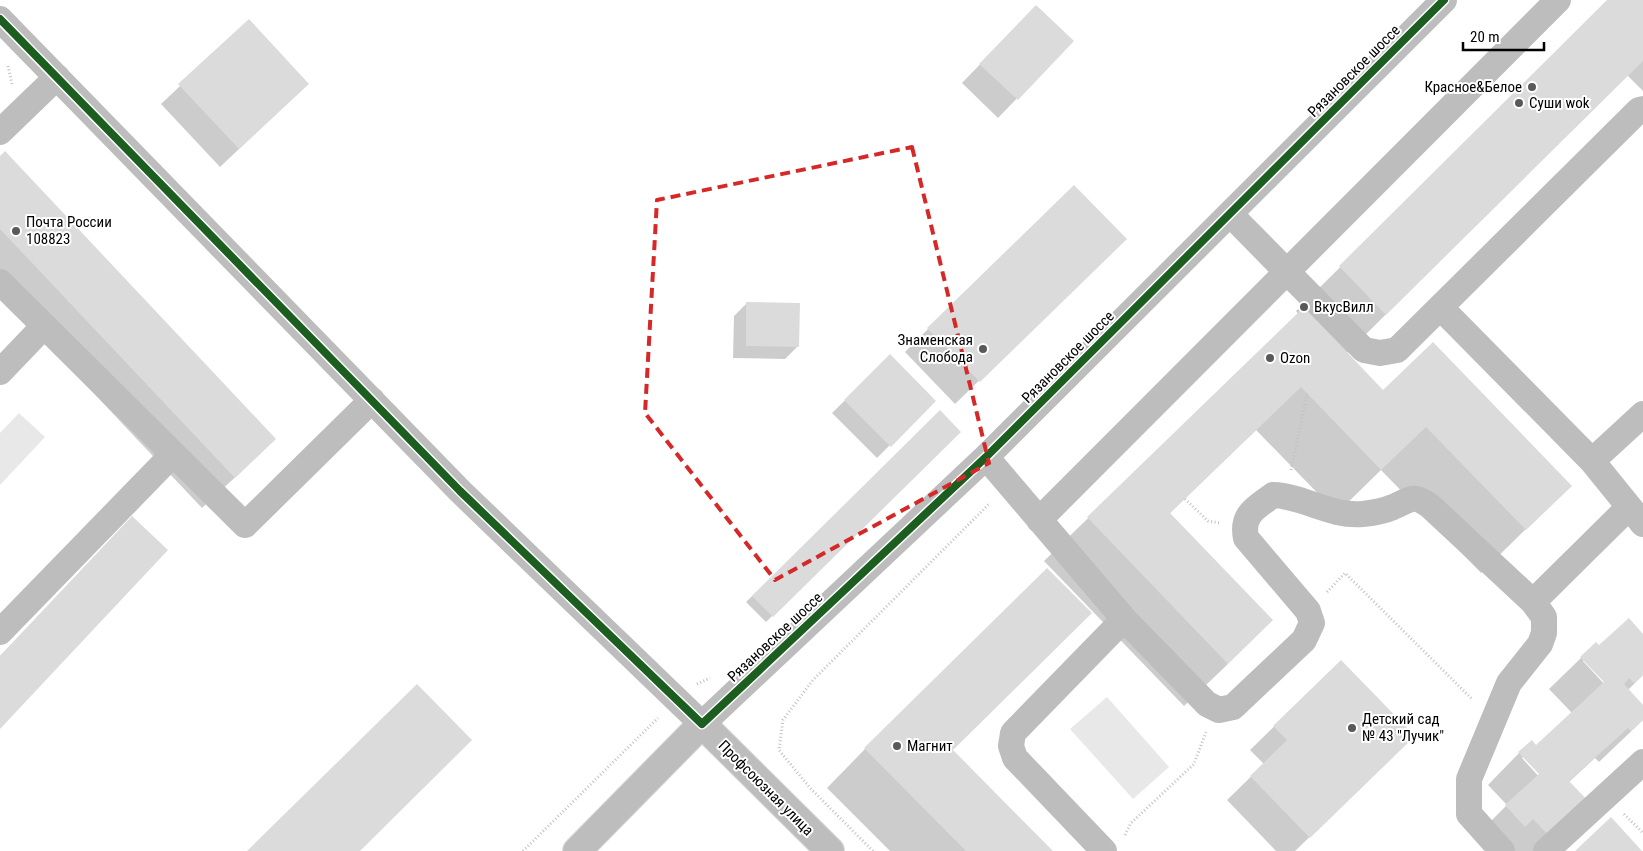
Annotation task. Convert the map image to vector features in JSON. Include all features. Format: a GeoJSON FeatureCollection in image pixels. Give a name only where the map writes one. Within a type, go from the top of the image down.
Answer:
{"type":"FeatureCollection","features":[{"type":"Feature","properties":{"kind":"main road","name":"Рязановское шоссе"},"geometry":{"type":"LineString","coordinates":[[577,851],[702,724]]}},
{"type":"Feature","properties":{"kind":"main road","name":"Профсоюзная улица"},"geometry":{"type":"LineString","coordinates":[[702,724],[830,851]]}},
{"type":"Feature","properties":{"kind":"street","name":"Рязановское шоссе"},"geometry":{"type":"LineString","coordinates":[[702,724],[986,457],[1444,0]]}},
{"type":"Feature","properties":{"kind":"street"},"geometry":{"type":"LineString","coordinates":[[1039,520],[1558,0]]}},
{"type":"Feature","properties":{"kind":"street"},"geometry":{"type":"LineString","coordinates":[[0,19],[460,491],[702,724]]}},
{"type":"Feature","properties":{"kind":"street"},"geometry":{"type":"LineString","coordinates":[[0,132],[57,77]]}},
{"type":"Feature","properties":{"kind":"street"},"geometry":{"type":"LineString","coordinates":[[1230,214],[1364,350],[1380,353],[1397,350],[1639,110],[1643,109]]}},
{"type":"Feature","properties":{"kind":"street"},"geometry":{"type":"LineString","coordinates":[[0,282],[245,525],[372,400]]}},
{"type":"Feature","properties":{"kind":"street"},"geometry":{"type":"LineString","coordinates":[[1441,308],[1592,461],[1636,516],[1533,602]]}},
{"type":"Feature","properties":{"kind":"street"},"geometry":{"type":"LineString","coordinates":[[0,372],[44,326]]}},
{"type":"Feature","properties":{"kind":"street"},"geometry":{"type":"LineString","coordinates":[[1592,461],[1643,414]]}},
{"type":"Feature","properties":{"kind":"street"},"geometry":{"type":"LineString","coordinates":[[0,632],[173,454]]}},
{"type":"Feature","properties":{"kind":"street"},"geometry":{"type":"LineString","coordinates":[[986,457],[1124,619],[1207,704],[1219,710],[1232,707],[1304,640],[1312,623],[1308,611],[1246,538],[1243,526],[1249,514],[1273,495],[1286,495],[1327,511],[1362,514],[1392,507],[1408,498],[1420,499],[1533,602],[1544,617],[1544,633],[1540,644],[1509,683],[1469,779],[1469,814],[1502,851]]}},
{"type":"Feature","properties":{"kind":"street"},"geometry":{"type":"LineString","coordinates":[[1114,844],[1015,758],[1011,746],[1014,733],[1124,619]]}},
{"type":"Feature","properties":{"kind":"street"},"geometry":{"type":"LineString","coordinates":[[1546,851],[1643,762]]}},
{"type":"Feature","properties":{"kind":"path"},"geometry":{"type":"LineString","coordinates":[[1286,495],[1307,394]]}},
{"type":"Feature","properties":{"kind":"path"},"geometry":{"type":"LineString","coordinates":[[873,851],[810,788],[779,750],[783,720],[813,680],[1009,484]]}},
{"type":"Feature","properties":{"kind":"path"},"geometry":{"type":"LineString","coordinates":[[1186,499],[1208,521],[1243,526]]}},
{"type":"Feature","properties":{"kind":"path"},"geometry":{"type":"LineString","coordinates":[[1308,611],[1344,573],[1494,719]]}},
{"type":"Feature","properties":{"kind":"path"},"geometry":{"type":"LineString","coordinates":[[694,685],[719,674]]}},
{"type":"Feature","properties":{"kind":"path"},"geometry":{"type":"LineString","coordinates":[[1114,844],[1131,823],[1194,764],[1215,708]]}},
{"type":"Feature","properties":{"kind":"highlighted area"},"geometry":{"type":"Polygon","coordinates":[[[912,147],[989,463],[775,580],[645,413],[657,200],[912,147]]]}},
{"type":"Feature","properties":{"kind":"shaded area"},"geometry":{"type":"Polygon","coordinates":[[[19,413],[45,437],[0,485],[0,433],[19,413]]]}},
{"type":"Feature","properties":{"kind":"shaded area"},"geometry":{"type":"Polygon","coordinates":[[[1107,697],[1169,767],[1133,799],[1070,729],[1107,697]]]}},
{"type":"Feature","properties":{"kind":"building"},"geometry":{"type":"Polygon","coordinates":[[[1607,0],[1643,0],[1643,61],[1386,315],[1339,266],[1607,0]]]}},
{"type":"Feature","properties":{"kind":"building"},"geometry":{"type":"Polygon","coordinates":[[[1036,5],[1074,41],[1018,100],[979,64],[1036,5]]]}},
{"type":"Feature","properties":{"kind":"building"},"geometry":{"type":"Polygon","coordinates":[[[249,19],[309,84],[239,149],[178,84],[249,19]]]}},
{"type":"Feature","properties":{"kind":"building"},"geometry":{"type":"Polygon","coordinates":[[[5,151],[276,439],[235,478],[0,229],[0,156],[5,151]]]}},
{"type":"Feature","properties":{"kind":"building"},"geometry":{"type":"Polygon","coordinates":[[[1074,185],[1127,239],[980,382],[927,328],[1074,185]]]}},
{"type":"Feature","properties":{"kind":"building"},"geometry":{"type":"Polygon","coordinates":[[[746,302],[800,303],[799,347],[746,346],[746,302]]]}},
{"type":"Feature","properties":{"kind":"building"},"geometry":{"type":"Polygon","coordinates":[[[1304,307],[1383,390],[1433,342],[1572,486],[1526,530],[1426,427],[1381,470],[1301,387],[1170,513],[1273,620],[1228,664],[1087,517],[1304,307]]]}},
{"type":"Feature","properties":{"kind":"building"},"geometry":{"type":"Polygon","coordinates":[[[890,354],[936,401],[891,447],[844,400],[890,354]]]}},
{"type":"Feature","properties":{"kind":"building"},"geometry":{"type":"Polygon","coordinates":[[[940,410],[961,432],[773,617],[752,596],[940,410]]]}},
{"type":"Feature","properties":{"kind":"building"},"geometry":{"type":"Polygon","coordinates":[[[132,516],[168,550],[0,729],[0,656],[132,516]]]}},
{"type":"Feature","properties":{"kind":"building"},"geometry":{"type":"Polygon","coordinates":[[[1047,568],[1092,613],[953,750],[1053,851],[966,851],[864,748],[1047,568]]]}},
{"type":"Feature","properties":{"kind":"building"},"geometry":{"type":"Polygon","coordinates":[[[1629,618],[1643,634],[1643,675],[1634,683],[1629,678],[1624,684],[1643,705],[1643,720],[1631,731],[1628,728],[1569,781],[1590,803],[1552,839],[1533,819],[1525,827],[1505,805],[1539,774],[1518,752],[1532,740],[1536,745],[1604,682],[1580,657],[1596,642],[1599,645],[1629,618]]]}},
{"type":"Feature","properties":{"kind":"building"},"geometry":{"type":"Polygon","coordinates":[[[1341,660],[1415,736],[1310,838],[1250,776],[1287,740],[1273,726],[1341,660]]]}},
{"type":"Feature","properties":{"kind":"building"},"geometry":{"type":"Polygon","coordinates":[[[417,684],[472,740],[360,851],[247,851],[417,684]]]}},
{"type":"Feature","properties":{"kind":"building"},"geometry":{"type":"Polygon","coordinates":[[[1611,817],[1642,851],[1575,851],[1611,817]]]}},
{"type":"Feature","properties":{"kind":"cycle path"},"geometry":{"type":"LineString","coordinates":[[0,19],[460,491],[702,724],[986,457],[1444,0]]}},
{"type":"Feature","properties":{"kind":"place","name":"Красное&Белое"},"geometry":{"type":"Point","coordinates":[1532,87]}},
{"type":"Feature","properties":{"kind":"place","name":"Суши wok"},"geometry":{"type":"Point","coordinates":[1519,103]}},
{"type":"Feature","properties":{"kind":"place","name":"Почта России 108823"},"geometry":{"type":"Point","coordinates":[16,231]}},
{"type":"Feature","properties":{"kind":"place","name":"ВкусВилл"},"geometry":{"type":"Point","coordinates":[1304,307]}},
{"type":"Feature","properties":{"kind":"place","name":"Знаменская Слобода"},"geometry":{"type":"Point","coordinates":[983,349]}},
{"type":"Feature","properties":{"kind":"place","name":"Ozon"},"geometry":{"type":"Point","coordinates":[1270,358]}},
{"type":"Feature","properties":{"kind":"place","name":"Детский сад № 43 \"Лучик\""},"geometry":{"type":"Point","coordinates":[1352,728]}},
{"type":"Feature","properties":{"kind":"place","name":"Магнит"},"geometry":{"type":"Point","coordinates":[897,746]}}]}
